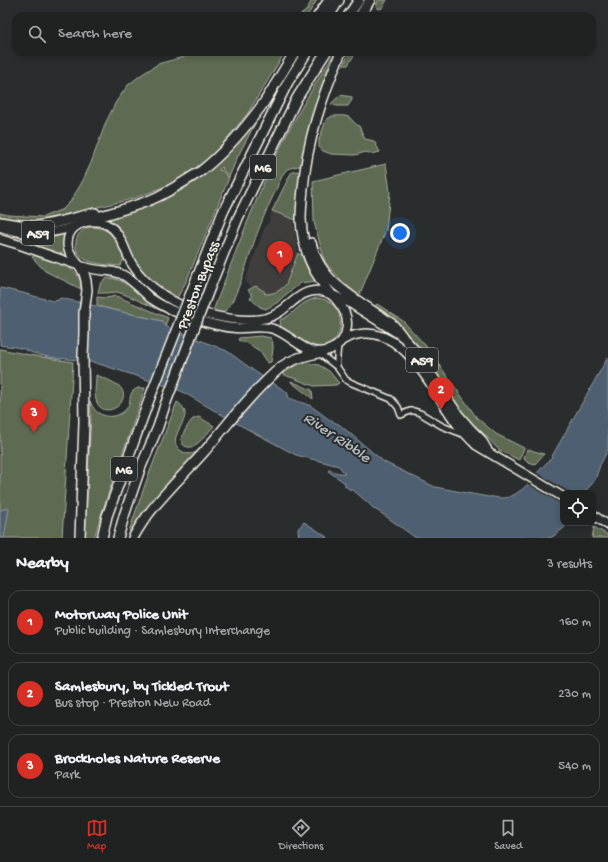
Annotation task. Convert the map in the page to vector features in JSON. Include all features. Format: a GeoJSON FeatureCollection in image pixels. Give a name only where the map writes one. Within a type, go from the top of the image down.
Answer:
{"type":"FeatureCollection","features":[{"type":"Feature","properties":{"kind":"highway"},"geometry":{"type":"LineString","coordinates":[[321,12],[329,0]]}},
{"type":"Feature","properties":{"kind":"highway"},"geometry":{"type":"LineString","coordinates":[[332,12],[339,0]]}},
{"type":"Feature","properties":{"kind":"highway"},"geometry":{"type":"LineString","coordinates":[[351,12],[359,0]]}},
{"type":"Feature","properties":{"kind":"highway"},"geometry":{"type":"LineString","coordinates":[[362,12],[370,0]]}},
{"type":"Feature","properties":{"kind":"highway"},"geometry":{"type":"LineString","coordinates":[[80,538],[84,422],[84,320],[87,284],[80,265],[71,254],[68,246],[69,236],[73,229],[79,224],[157,197],[202,170],[221,153],[243,129],[263,103],[292,56]]}},
{"type":"Feature","properties":{"kind":"highway","name":"Preston Bypass"},"geometry":{"type":"LineString","coordinates":[[102,538],[107,516],[149,400],[223,212],[288,82],[304,56]]}},
{"type":"Feature","properties":{"kind":"highway","name":"Preston Bypass"},"geometry":{"type":"LineString","coordinates":[[118,538],[140,469],[158,427],[210,287],[238,218],[298,98],[324,56]]}},
{"type":"Feature","properties":{"kind":"highway"},"geometry":{"type":"LineString","coordinates":[[133,538],[153,509],[242,406],[274,373],[285,364],[301,357],[330,350],[340,342],[346,331],[347,326],[345,313],[317,276],[308,256],[301,219],[307,159],[316,119],[328,82],[339,56]]}},
{"type":"Feature","properties":{"kind":"highway"},"geometry":{"type":"LineString","coordinates":[[302,198],[312,249],[324,272],[338,287],[392,325],[402,336]]}},
{"type":"Feature","properties":{"kind":"highway"},"geometry":{"type":"LineString","coordinates":[[0,222],[36,226],[50,224],[112,208],[139,204]]}},
{"type":"Feature","properties":{"kind":"highway"},"geometry":{"type":"LineString","coordinates":[[79,224],[101,222],[111,227],[119,236],[137,272],[149,284],[172,300],[199,312],[231,319],[258,320],[280,313],[306,293],[319,291],[332,294]]}},
{"type":"Feature","properties":{"kind":"highway","name":"A59"},"geometry":{"type":"LineString","coordinates":[[0,227],[32,234],[51,232],[79,224]]}},
{"type":"Feature","properties":{"kind":"highway","name":"A59"},"geometry":{"type":"LineString","coordinates":[[0,239],[20,244],[80,265]]}},
{"type":"Feature","properties":{"kind":"highway"},"geometry":{"type":"LineString","coordinates":[[80,265],[122,274],[160,304],[178,313],[211,324],[232,328],[272,329],[282,333],[298,345],[318,353]]}},
{"type":"Feature","properties":{"kind":"highway","name":"A59"},"geometry":{"type":"LineString","coordinates":[[332,294],[350,303],[402,336],[417,352],[458,414],[481,440],[488,451]]}},
{"type":"Feature","properties":{"kind":"highway","name":"A59"},"geometry":{"type":"LineString","coordinates":[[340,342],[357,334],[370,333],[396,343],[412,359],[453,419],[476,444],[560,494]]}},
{"type":"Feature","properties":{"kind":"highway"},"geometry":{"type":"LineString","coordinates":[[596,516],[608,525]]}},
{"type":"Feature","properties":{"kind":"street"},"geometry":{"type":"LineString","coordinates":[[337,368],[337,356],[340,342]]}},
{"type":"Feature","properties":{"kind":"street"},"geometry":{"type":"LineString","coordinates":[[318,353],[337,368],[346,380],[392,399],[398,407],[401,415],[410,411],[420,413],[442,426],[468,436]]}},
{"type":"Feature","properties":{"kind":"shaded area"},"geometry":{"type":"Polygon","coordinates":[[[272,211],[293,219],[298,253],[283,288],[270,294],[264,294],[256,286],[252,288],[245,281],[272,211]]]}},
{"type":"Feature","properties":{"kind":"green space"},"geometry":{"type":"Polygon","coordinates":[[[312,0],[317,0],[310,12],[305,12],[312,0]]]}},
{"type":"Feature","properties":{"kind":"green space"},"geometry":{"type":"Polygon","coordinates":[[[378,0],[387,0],[380,9],[376,7],[378,0]]]}},
{"type":"Feature","properties":{"kind":"green space"},"geometry":{"type":"Polygon","coordinates":[[[187,56],[283,56],[248,113],[217,150],[202,164],[182,179],[132,199],[52,218],[36,221],[16,221],[0,218],[0,213],[8,215],[43,217],[63,209],[70,202],[81,184],[91,163],[106,122],[116,102],[128,85],[158,64],[187,56]]]}},
{"type":"Feature","properties":{"kind":"green space"},"geometry":{"type":"Polygon","coordinates":[[[333,56],[337,56],[302,167],[298,166],[287,169],[283,174],[255,238],[234,298],[224,312],[213,311],[251,212],[272,164],[297,115],[333,56]]]}},
{"type":"Feature","properties":{"kind":"green space"},"geometry":{"type":"Polygon","coordinates":[[[348,56],[354,56],[348,65],[343,65],[348,56]]]}},
{"type":"Feature","properties":{"kind":"green space"},"geometry":{"type":"Polygon","coordinates":[[[340,95],[352,97],[352,100],[348,106],[337,106],[331,104],[340,95]]]}},
{"type":"Feature","properties":{"kind":"green space"},"geometry":{"type":"Polygon","coordinates":[[[332,116],[349,117],[359,126],[365,139],[374,141],[380,152],[371,154],[366,152],[355,155],[331,154],[323,151],[319,147],[319,140],[326,120],[332,116]]]}},
{"type":"Feature","properties":{"kind":"green space"},"geometry":{"type":"Polygon","coordinates":[[[254,122],[256,122],[229,177],[222,167],[219,170],[221,170],[229,178],[186,282],[177,298],[159,287],[143,272],[134,261],[119,230],[106,221],[162,201],[179,192],[211,170],[223,159],[254,122]]]}},
{"type":"Feature","properties":{"kind":"green space"},"geometry":{"type":"Polygon","coordinates":[[[386,164],[390,192],[386,230],[359,296],[342,281],[325,262],[314,222],[313,181],[386,164]]]}},
{"type":"Feature","properties":{"kind":"green space"},"geometry":{"type":"Polygon","coordinates":[[[296,171],[302,172],[299,209],[296,220],[272,211],[291,173],[296,171]]]}},
{"type":"Feature","properties":{"kind":"green space"},"geometry":{"type":"Polygon","coordinates":[[[89,227],[102,229],[113,236],[125,258],[120,266],[98,264],[84,259],[79,255],[76,249],[77,236],[84,229],[89,227]]]}},
{"type":"Feature","properties":{"kind":"green space"},"geometry":{"type":"Polygon","coordinates":[[[0,230],[66,233],[64,245],[67,257],[23,242],[23,239],[0,232],[0,230]]]}},
{"type":"Feature","properties":{"kind":"green space"},"geometry":{"type":"Polygon","coordinates":[[[298,253],[302,256],[309,272],[316,281],[301,283],[278,302],[266,309],[260,307],[250,298],[253,296],[248,290],[256,286],[265,292],[265,294],[274,293],[282,289],[286,284],[298,253]]]}},
{"type":"Feature","properties":{"kind":"green space"},"geometry":{"type":"Polygon","coordinates":[[[35,255],[68,267],[78,276],[81,282],[81,289],[45,271],[32,257],[35,255]]]}},
{"type":"Feature","properties":{"kind":"green space"},"geometry":{"type":"Polygon","coordinates":[[[108,278],[119,280],[151,303],[171,313],[171,315],[117,292],[98,293],[101,284],[108,278]]]}},
{"type":"Feature","properties":{"kind":"green space"},"geometry":{"type":"Polygon","coordinates":[[[116,296],[168,318],[165,326],[162,321],[97,306],[97,297],[106,298],[116,296]]]}},
{"type":"Feature","properties":{"kind":"green space"},"geometry":{"type":"Polygon","coordinates":[[[317,298],[328,301],[336,308],[340,317],[340,327],[337,336],[331,343],[322,347],[310,346],[302,342],[281,328],[280,320],[290,315],[306,302],[317,298]]]}},
{"type":"Feature","properties":{"kind":"green space"},"geometry":{"type":"Polygon","coordinates":[[[377,304],[403,321],[425,345],[477,418],[496,434],[524,448],[519,460],[499,450],[463,415],[418,350],[374,308],[377,304]]]}},
{"type":"Feature","properties":{"kind":"green space"},"geometry":{"type":"Polygon","coordinates":[[[261,336],[271,338],[273,344],[271,362],[268,363],[261,352],[249,344],[238,340],[239,338],[261,336]]]}},
{"type":"Feature","properties":{"kind":"green space"},"geometry":{"type":"Polygon","coordinates":[[[0,349],[73,362],[62,538],[0,538],[0,349]]]}},
{"type":"Feature","properties":{"kind":"green space"},"geometry":{"type":"Polygon","coordinates":[[[309,363],[319,365],[329,371],[339,383],[336,385],[314,386],[282,374],[298,364],[309,363]]]}},
{"type":"Feature","properties":{"kind":"green space"},"geometry":{"type":"Polygon","coordinates":[[[96,375],[116,384],[123,392],[121,403],[111,410],[105,410],[100,407],[96,400],[96,375]]]}},
{"type":"Feature","properties":{"kind":"green space"},"geometry":{"type":"Polygon","coordinates":[[[291,382],[312,390],[313,399],[291,382]]]}},
{"type":"Feature","properties":{"kind":"green space"},"geometry":{"type":"Polygon","coordinates":[[[138,388],[145,388],[94,538],[85,538],[91,417],[90,401],[94,409],[100,414],[106,416],[116,415],[123,412],[128,407],[130,396],[138,388]]]}},
{"type":"Feature","properties":{"kind":"green space"},"geometry":{"type":"Polygon","coordinates":[[[177,402],[183,407],[185,415],[175,439],[178,448],[188,454],[195,453],[201,449],[132,533],[129,531],[147,479],[177,402]]]}},
{"type":"Feature","properties":{"kind":"green space"},"geometry":{"type":"Polygon","coordinates":[[[199,417],[214,426],[197,444],[192,447],[186,447],[182,441],[183,434],[191,421],[199,417]]]}},
{"type":"Feature","properties":{"kind":"green space"},"geometry":{"type":"Polygon","coordinates":[[[527,449],[544,454],[535,464],[528,462],[524,458],[527,449]]]}},
{"type":"Feature","properties":{"kind":"green space"},"geometry":{"type":"Polygon","coordinates":[[[594,527],[608,535],[608,538],[592,538],[594,527]]]}},
{"type":"Feature","properties":{"kind":"water","name":"River Ribble"},"geometry":{"type":"Polygon","coordinates":[[[0,288],[52,301],[59,300],[60,298],[162,321],[165,326],[227,351],[257,373],[287,392],[289,398],[311,406],[330,420],[340,425],[384,462],[435,487],[501,498],[512,496],[529,485],[538,472],[551,458],[608,357],[608,450],[600,465],[595,480],[586,490],[560,490],[560,526],[566,526],[552,537],[416,538],[373,508],[353,490],[345,486],[345,483],[328,471],[330,469],[335,472],[345,474],[339,466],[296,455],[236,423],[181,391],[96,363],[48,357],[24,349],[0,345],[0,288]]]}},
{"type":"Feature","properties":{"kind":"water"},"geometry":{"type":"Polygon","coordinates":[[[9,508],[4,538],[0,538],[0,510],[9,508]]]}},
{"type":"Feature","properties":{"kind":"water"},"geometry":{"type":"Polygon","coordinates":[[[304,522],[328,538],[299,538],[298,529],[304,522]]]}},
{"type":"Feature","properties":{"kind":"pier"},"geometry":{"type":"Polygon","coordinates":[[[536,472],[566,490],[560,490],[560,503],[526,483],[528,483],[536,472]]]}},
{"type":"Feature","properties":{"kind":"place","name":"Motorway Police Unit"},"geometry":{"type":"Point","coordinates":[280,274]}},
{"type":"Feature","properties":{"kind":"place","name":"Samlesbury, by Tickled Trout"},"geometry":{"type":"Point","coordinates":[441,410]}},
{"type":"Feature","properties":{"kind":"place","name":"Brockholes Nature Reserve"},"geometry":{"type":"Point","coordinates":[34,433]}}]}
